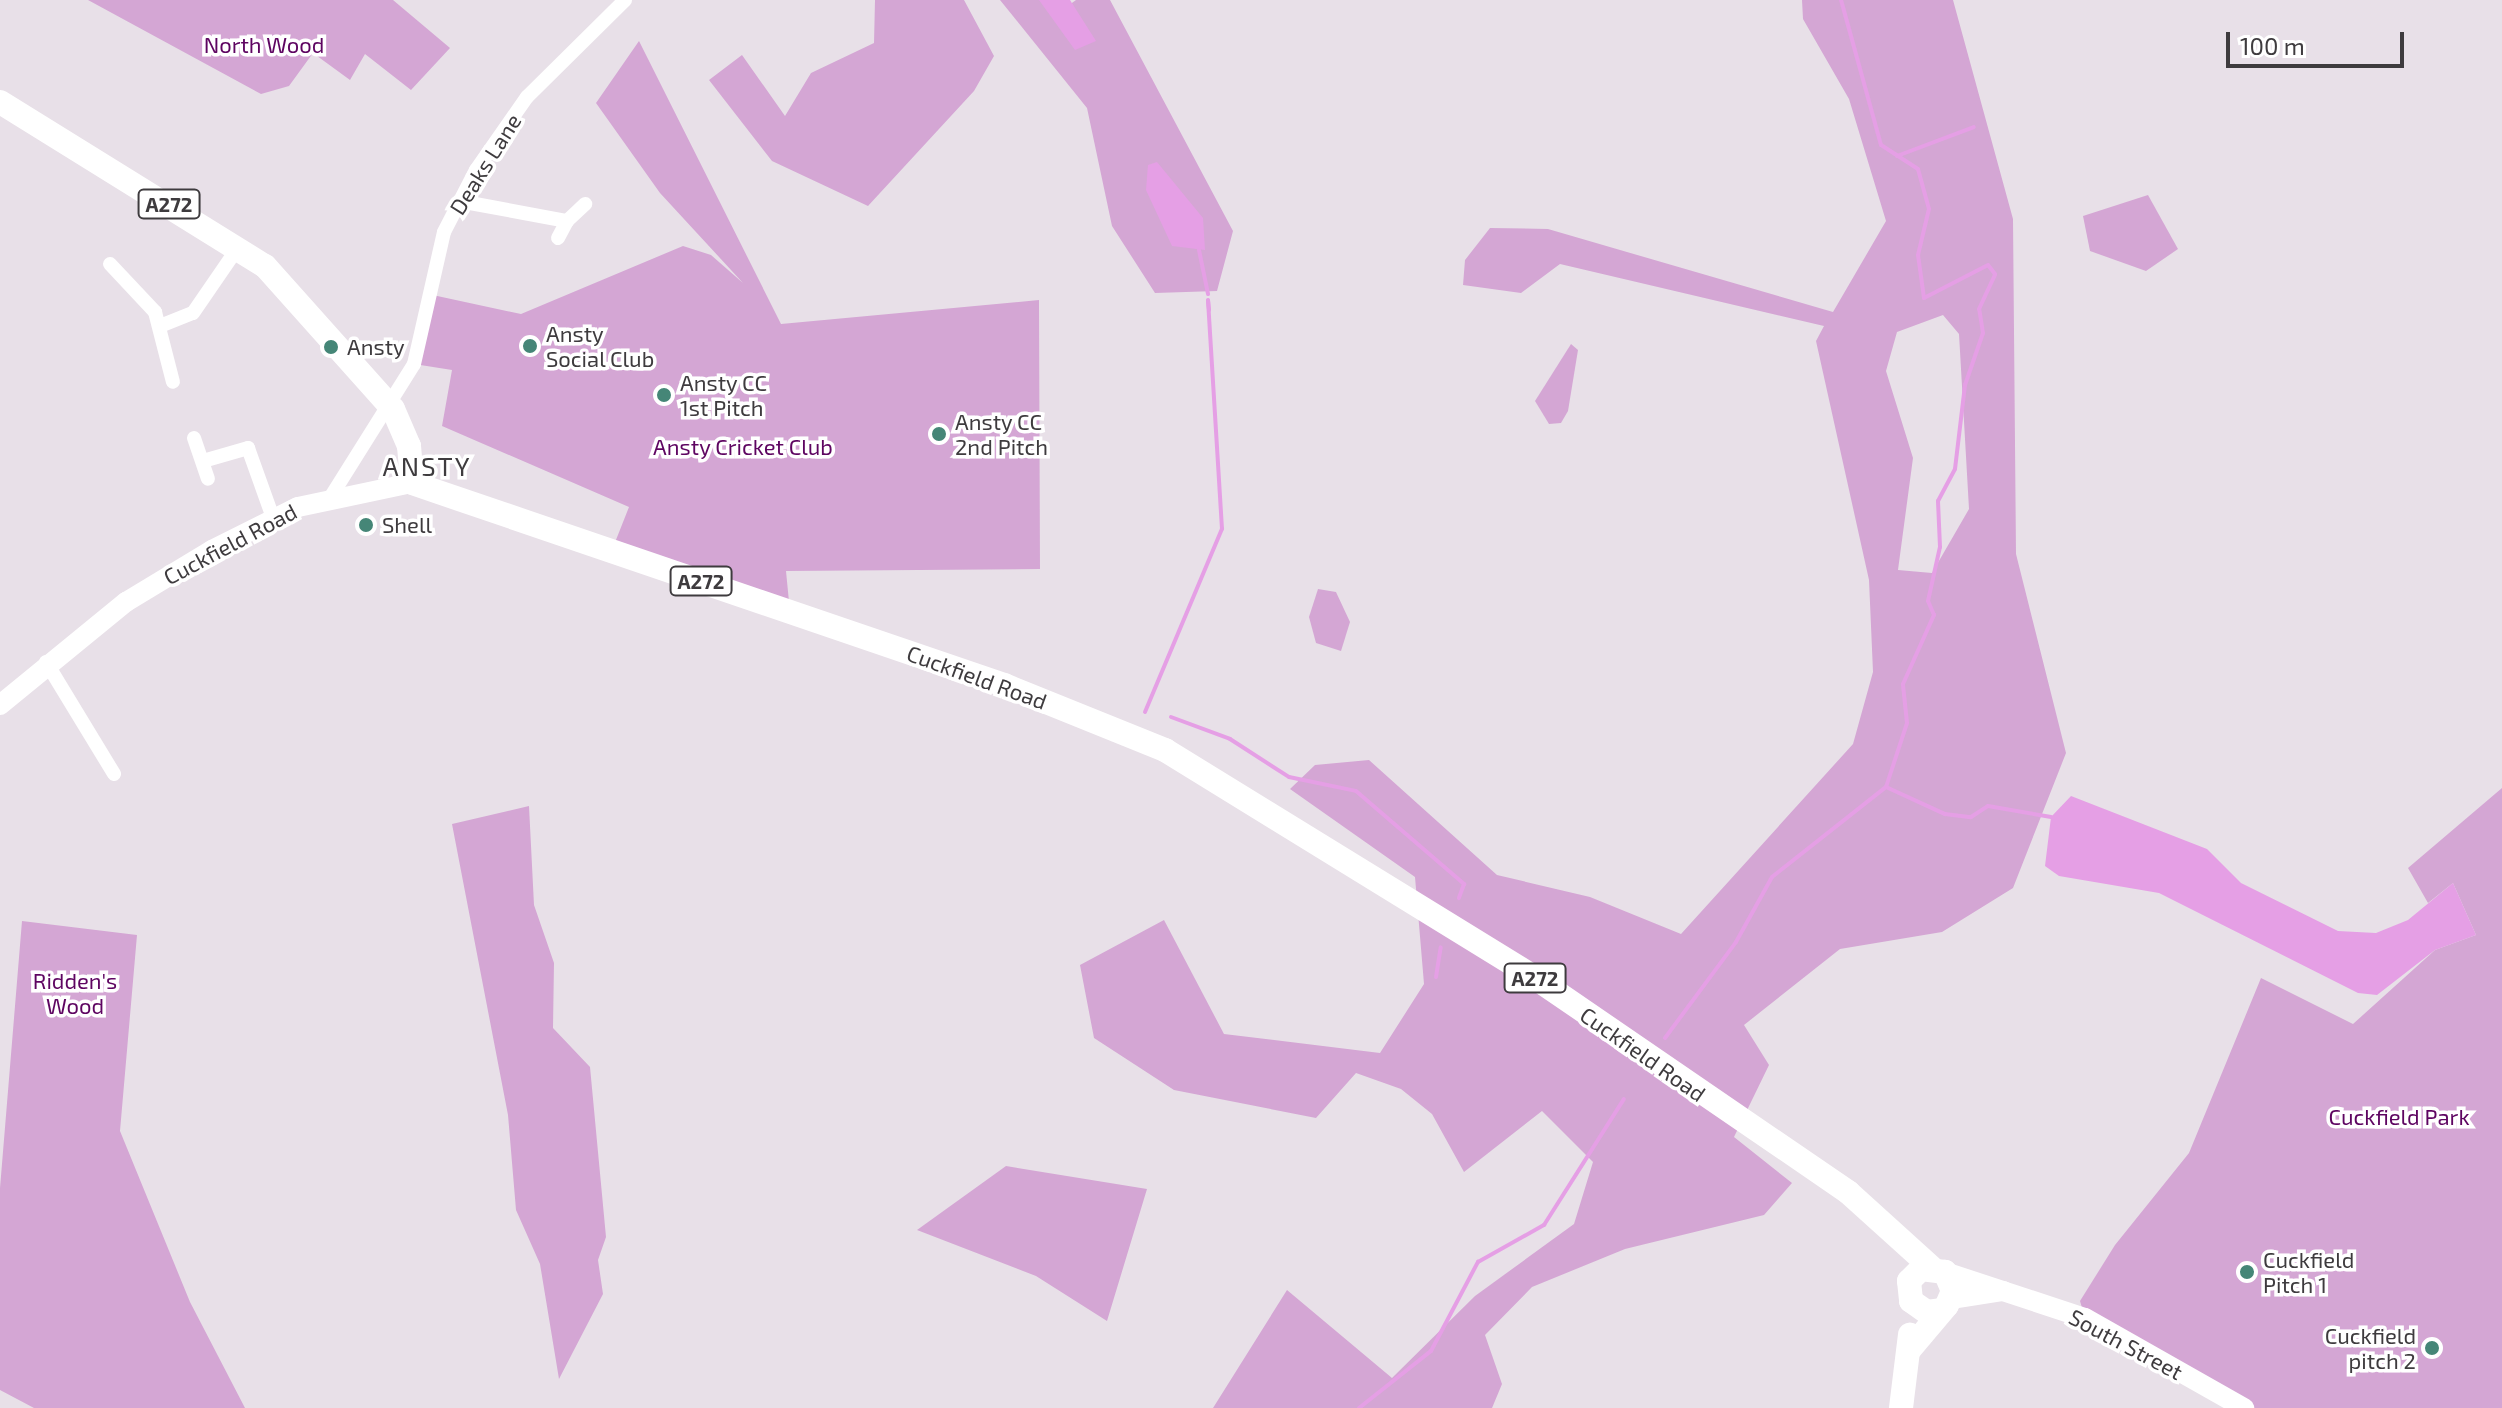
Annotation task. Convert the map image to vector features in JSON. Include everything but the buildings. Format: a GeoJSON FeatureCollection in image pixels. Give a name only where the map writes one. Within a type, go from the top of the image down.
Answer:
{"type":"FeatureCollection","features":[{"type":"Feature","properties":{"kind":"highway","name":"A272"},"geometry":{"type":"LineString","coordinates":[[0,102],[239,246],[330,331],[393,409],[409,446],[412,483]]}},
{"type":"Feature","properties":{"kind":"highway","name":"Cuckfield Road"},"geometry":{"type":"LineString","coordinates":[[412,483],[1004,685],[1165,750],[1534,977],[1848,1192],[1889,1235],[1938,1270]]}},
{"type":"Feature","properties":{"kind":"highway","name":"Cuckfield Road"},"geometry":{"type":"LineString","coordinates":[[1889,1235],[1909,1294]]}},
{"type":"Feature","properties":{"kind":"highway"},"geometry":{"type":"LineString","coordinates":[[1938,1270],[1946,1304],[1927,1312],[1909,1294],[1938,1270]]}},
{"type":"Feature","properties":{"kind":"highway","name":"A272"},"geometry":{"type":"LineString","coordinates":[[1901,1408],[1910,1349],[1909,1294]]}},
{"type":"Feature","properties":{"kind":"highway","name":"A272"},"geometry":{"type":"LineString","coordinates":[[1910,1349],[1946,1304]]}},
{"type":"Feature","properties":{"kind":"main road","name":"Cuckfield Road"},"geometry":{"type":"LineString","coordinates":[[0,705],[46,662],[126,602],[273,518],[330,498],[412,483]]}},
{"type":"Feature","properties":{"kind":"main road","name":"South Street"},"geometry":{"type":"LineString","coordinates":[[1938,1270],[2085,1318],[2244,1408]]}},
{"type":"Feature","properties":{"kind":"main road","name":"South Street"},"geometry":{"type":"LineString","coordinates":[[1946,1304],[2003,1291]]}},
{"type":"Feature","properties":{"kind":"street","name":"Deaks Lane"},"geometry":{"type":"LineString","coordinates":[[330,498],[393,409],[414,364],[444,232],[459,201],[527,97],[625,0]]}},
{"type":"Feature","properties":{"kind":"street"},"geometry":{"type":"LineString","coordinates":[[459,201],[567,221]]}},
{"type":"Feature","properties":{"kind":"street"},"geometry":{"type":"LineString","coordinates":[[558,238],[567,221],[585,204]]}},
{"type":"Feature","properties":{"kind":"street"},"geometry":{"type":"LineString","coordinates":[[160,326],[193,313],[239,246]]}},
{"type":"Feature","properties":{"kind":"street"},"geometry":{"type":"LineString","coordinates":[[110,264],[133,281],[160,326],[173,382]]}},
{"type":"Feature","properties":{"kind":"street"},"geometry":{"type":"LineString","coordinates":[[194,438],[208,479]]}},
{"type":"Feature","properties":{"kind":"street"},"geometry":{"type":"LineString","coordinates":[[203,461],[248,448],[273,518]]}},
{"type":"Feature","properties":{"kind":"street"},"geometry":{"type":"LineString","coordinates":[[46,662],[114,774]]}},
{"type":"Feature","properties":{"kind":"green space","name":"North Wood"},"geometry":{"type":"Polygon","coordinates":[[[88,0],[393,0],[450,48],[411,90],[365,54],[350,80],[313,53],[289,86],[261,94],[88,0]]]}},
{"type":"Feature","properties":{"kind":"green space"},"geometry":{"type":"Polygon","coordinates":[[[875,0],[964,0],[994,56],[974,91],[868,206],[772,161],[709,80],[742,55],[785,116],[811,73],[874,43],[875,0]]]}},
{"type":"Feature","properties":{"kind":"green space"},"geometry":{"type":"Polygon","coordinates":[[[1000,0],[1057,0],[1065,8],[1076,0],[1110,0],[1233,231],[1217,291],[1155,293],[1112,226],[1087,108],[1000,0]]]}},
{"type":"Feature","properties":{"kind":"green space"},"geometry":{"type":"Polygon","coordinates":[[[1802,0],[1953,0],[2013,219],[2016,554],[2066,753],[2013,888],[1942,932],[1840,949],[1744,1025],[1769,1065],[1734,1137],[1792,1183],[1764,1215],[1625,1249],[1532,1287],[1485,1335],[1502,1384],[1492,1408],[1213,1408],[1287,1290],[1392,1378],[1475,1296],[1574,1224],[1593,1162],[1542,1111],[1464,1172],[1432,1114],[1401,1089],[1356,1073],[1316,1118],[1174,1090],[1094,1038],[1080,965],[1164,920],[1224,1034],[1380,1053],[1424,984],[1415,877],[1290,789],[1315,765],[1369,760],[1497,875],[1590,897],[1681,934],[1853,744],[1873,672],[1869,580],[1816,341],[1824,326],[1560,264],[1521,293],[1463,285],[1465,260],[1490,228],[1548,229],[1833,312],[1886,221],[1849,99],[1803,19],[1802,0]],[[1943,315],[1897,332],[1886,371],[1913,458],[1898,570],[1932,573],[1969,509],[1959,334],[1943,315]]]}},
{"type":"Feature","properties":{"kind":"green space","name":"Ansty Cricket Club"},"geometry":{"type":"Polygon","coordinates":[[[639,41],[781,324],[1039,300],[1040,569],[786,571],[790,612],[612,550],[629,507],[442,426],[452,370],[414,364],[428,294],[521,314],[683,246],[711,255],[743,283],[660,193],[596,103],[639,41]]]}},
{"type":"Feature","properties":{"kind":"green space"},"geometry":{"type":"Polygon","coordinates":[[[2148,195],[2178,249],[2146,271],[2090,251],[2083,216],[2148,195]]]}},
{"type":"Feature","properties":{"kind":"green space"},"geometry":{"type":"Polygon","coordinates":[[[1571,344],[1578,350],[1568,411],[1561,423],[1549,424],[1535,401],[1571,344]]]}},
{"type":"Feature","properties":{"kind":"green space"},"geometry":{"type":"Polygon","coordinates":[[[1318,589],[1336,592],[1350,622],[1341,651],[1316,643],[1309,617],[1318,589]]]}},
{"type":"Feature","properties":{"kind":"green space","name":"Cuckfield Park"},"geometry":{"type":"Polygon","coordinates":[[[2502,788],[2502,1408],[2244,1408],[2085,1318],[2080,1301],[2115,1245],[2189,1153],[2261,978],[2353,1024],[2435,950],[2476,935],[2453,883],[2428,903],[2408,868],[2502,788]]]}},
{"type":"Feature","properties":{"kind":"green space"},"geometry":{"type":"Polygon","coordinates":[[[529,806],[534,905],[554,963],[553,1028],[590,1067],[606,1237],[598,1260],[603,1294],[559,1379],[540,1264],[516,1210],[508,1115],[452,824],[529,806]]]}},
{"type":"Feature","properties":{"kind":"green space","name":"Ridden's Wood"},"geometry":{"type":"Polygon","coordinates":[[[22,921],[137,935],[120,1131],[190,1302],[245,1408],[34,1408],[0,1390],[0,1188],[22,921]]]}},
{"type":"Feature","properties":{"kind":"green space"},"geometry":{"type":"Polygon","coordinates":[[[1006,1166],[1147,1189],[1107,1321],[1036,1276],[917,1230],[1006,1166]]]}},
{"type":"Feature","properties":{"kind":"shaded area"},"geometry":{"type":"Polygon","coordinates":[[[1039,0],[1070,0],[1096,41],[1075,50],[1039,0]]]}},
{"type":"Feature","properties":{"kind":"shaded area"},"geometry":{"type":"Polygon","coordinates":[[[1157,162],[1203,218],[1205,250],[1172,246],[1146,190],[1148,165],[1157,162]]]}},
{"type":"Feature","properties":{"kind":"shaded area"},"geometry":{"type":"Polygon","coordinates":[[[2071,796],[2207,849],[2241,883],[2338,931],[2376,933],[2408,920],[2453,883],[2476,935],[2435,950],[2377,995],[2358,993],[2159,893],[2059,876],[2045,866],[2051,817],[2071,796]]]}},
{"type":"Feature","properties":{"kind":"waterway"},"geometry":{"type":"LineString","coordinates":[[1665,1038],[1736,942],[1772,877],[1886,787],[1907,723],[1903,684],[1934,615],[1928,601],[1940,547],[1938,501],[1955,469],[1965,385],[1983,333],[1979,309],[1995,274],[1988,265],[1924,298],[1918,255],[1929,209],[1918,169],[1881,145],[1841,0]]}},
{"type":"Feature","properties":{"kind":"waterway"},"geometry":{"type":"LineString","coordinates":[[1897,156],[1974,127]]}},
{"type":"Feature","properties":{"kind":"waterway"},"geometry":{"type":"LineString","coordinates":[[1199,250],[1208,294]]}},
{"type":"Feature","properties":{"kind":"waterway"},"geometry":{"type":"LineString","coordinates":[[1145,712],[1222,529],[1208,300],[1209,310]]}},
{"type":"Feature","properties":{"kind":"waterway"},"geometry":{"type":"LineString","coordinates":[[1171,717],[1230,739],[1289,777],[1356,791],[1464,884],[1459,898]]}},
{"type":"Feature","properties":{"kind":"waterway"},"geometry":{"type":"LineString","coordinates":[[1886,787],[1945,814],[1971,817],[1988,806],[2051,817]]}},
{"type":"Feature","properties":{"kind":"waterway"},"geometry":{"type":"LineString","coordinates":[[1436,977],[1441,947]]}},
{"type":"Feature","properties":{"kind":"waterway"},"geometry":{"type":"LineString","coordinates":[[1359,1408],[1431,1351],[1478,1262],[1544,1225],[1624,1099]]}},
{"type":"Feature","properties":{"kind":"place","name":"Ansty Social Club"},"geometry":{"type":"Point","coordinates":[530,346]}},
{"type":"Feature","properties":{"kind":"place","name":"Ansty"},"geometry":{"type":"Point","coordinates":[331,347]}},
{"type":"Feature","properties":{"kind":"place","name":"Ansty CC 1st Pitch"},"geometry":{"type":"Point","coordinates":[664,395]}},
{"type":"Feature","properties":{"kind":"place","name":"Ansty CC 2nd Pitch"},"geometry":{"type":"Point","coordinates":[939,434]}},
{"type":"Feature","properties":{"kind":"place","name":"Shell"},"geometry":{"type":"Point","coordinates":[366,525]}},
{"type":"Feature","properties":{"kind":"place","name":"Cuckfield Pitch 1"},"geometry":{"type":"Point","coordinates":[2247,1272]}},
{"type":"Feature","properties":{"kind":"place","name":"Cuckfield pitch 2"},"geometry":{"type":"Point","coordinates":[2432,1348]}},
{"type":"Feature","properties":{"kind":"district","name":"ANSTY"},"geometry":{"type":"Point","coordinates":[427,466]}}]}
